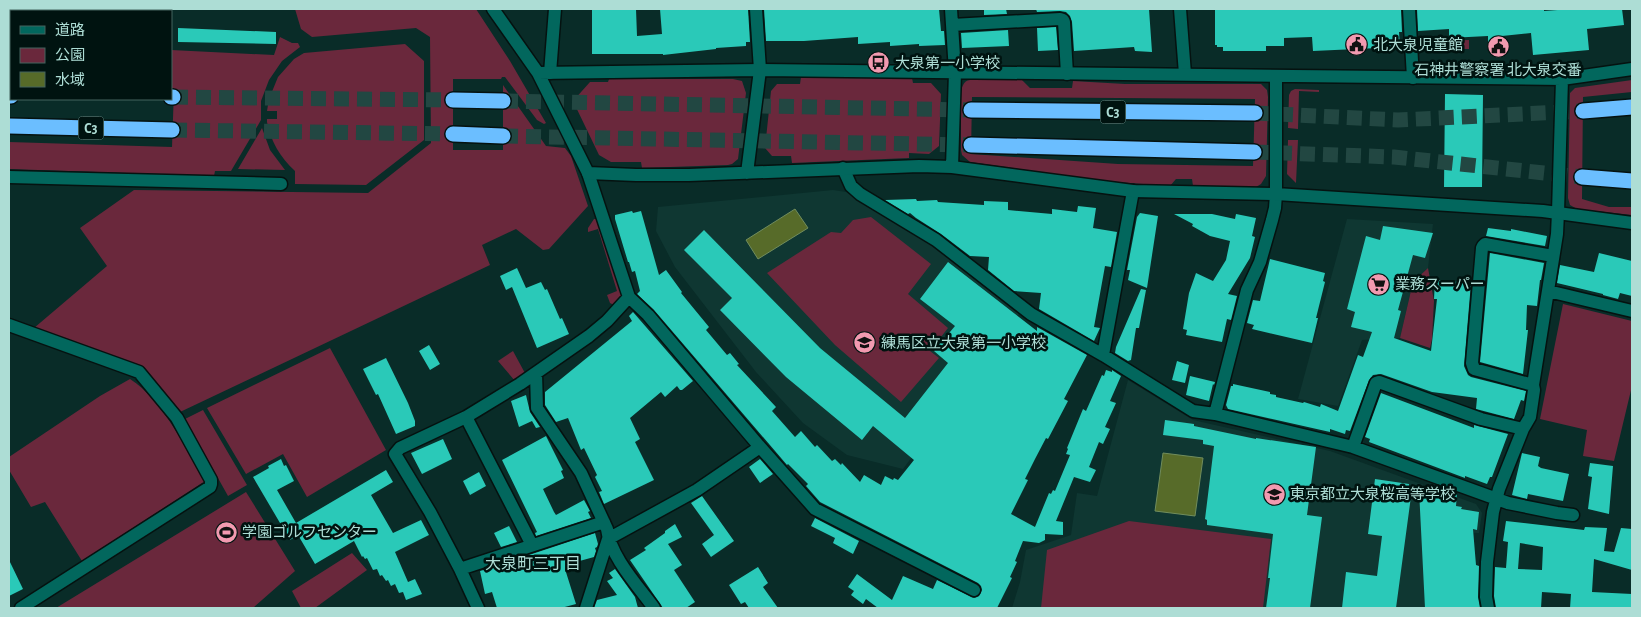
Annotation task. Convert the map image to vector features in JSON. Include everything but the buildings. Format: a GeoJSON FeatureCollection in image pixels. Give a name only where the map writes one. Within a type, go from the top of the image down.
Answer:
{"type":"FeatureCollection","features":[{"type":"Feature","properties":{"kind":"highway"},"geometry":{"type":"LineString","coordinates":[[453,100],[503,101]]}},
{"type":"Feature","properties":{"kind":"highway"},"geometry":{"type":"LineString","coordinates":[[1583,111],[1632,107]]}},
{"type":"Feature","properties":{"kind":"highway","name":"C3"},"geometry":{"type":"LineString","coordinates":[[972,110],[1255,114]]}},
{"type":"Feature","properties":{"kind":"highway","name":"C3"},"geometry":{"type":"LineString","coordinates":[[9,126],[172,130]]}},
{"type":"Feature","properties":{"kind":"highway"},"geometry":{"type":"LineString","coordinates":[[453,134],[503,136]]}},
{"type":"Feature","properties":{"kind":"highway"},"geometry":{"type":"LineString","coordinates":[[971,145],[1254,152]]}},
{"type":"Feature","properties":{"kind":"highway"},"geometry":{"type":"LineString","coordinates":[[1582,177],[1632,180]]}},
{"type":"Feature","properties":{"kind":"street"},"geometry":{"type":"LineString","coordinates":[[493,9],[544,73],[588,173],[629,297],[648,316],[815,509],[974,590]]}},
{"type":"Feature","properties":{"kind":"street"},"geometry":{"type":"LineString","coordinates":[[544,73],[555,9]]}},
{"type":"Feature","properties":{"kind":"street"},"geometry":{"type":"LineString","coordinates":[[746,173],[760,70],[756,9]]}},
{"type":"Feature","properties":{"kind":"street"},"geometry":{"type":"LineString","coordinates":[[951,9],[955,72],[952,167]]}},
{"type":"Feature","properties":{"kind":"street"},"geometry":{"type":"LineString","coordinates":[[1180,9],[1185,74]]}},
{"type":"Feature","properties":{"kind":"street"},"geometry":{"type":"LineString","coordinates":[[1409,9],[1413,78]]}},
{"type":"Feature","properties":{"kind":"street"},"geometry":{"type":"LineString","coordinates":[[952,25],[1063,20],[1067,74]]}},
{"type":"Feature","properties":{"kind":"street"},"geometry":{"type":"LineString","coordinates":[[544,73],[760,70],[1562,79],[1632,69]]}},
{"type":"Feature","properties":{"kind":"street"},"geometry":{"type":"LineString","coordinates":[[1215,414],[1247,290],[1260,262],[1275,208],[1276,76]]}},
{"type":"Feature","properties":{"kind":"street"},"geometry":{"type":"LineString","coordinates":[[1488,608],[1486,597],[1488,544],[1496,500],[1523,429],[1530,417],[1533,385],[1557,234],[1562,79]]}},
{"type":"Feature","properties":{"kind":"street"},"geometry":{"type":"LineString","coordinates":[[588,173],[636,176],[843,168],[952,167],[1133,190],[1276,194],[1558,212],[1632,224]]}},
{"type":"Feature","properties":{"kind":"street"},"geometry":{"type":"LineString","coordinates":[[843,168],[851,186],[860,194],[936,240],[1031,314],[1193,410],[1353,447],[1496,500],[1573,515]]}},
{"type":"Feature","properties":{"kind":"street"},"geometry":{"type":"LineString","coordinates":[[9,178],[281,184]]}},
{"type":"Feature","properties":{"kind":"street"},"geometry":{"type":"LineString","coordinates":[[1103,355],[1133,190]]}},
{"type":"Feature","properties":{"kind":"street"},"geometry":{"type":"LineString","coordinates":[[1533,385],[1474,369],[1472,363],[1482,248],[1485,244],[1553,256]]}},
{"type":"Feature","properties":{"kind":"street"},"geometry":{"type":"LineString","coordinates":[[1548,291],[1632,311]]}},
{"type":"Feature","properties":{"kind":"street"},"geometry":{"type":"LineString","coordinates":[[479,608],[430,512],[395,454],[400,448],[466,417],[536,373],[589,336],[607,321],[629,297]]}},
{"type":"Feature","properties":{"kind":"street"},"geometry":{"type":"LineString","coordinates":[[9,326],[138,372],[177,418],[211,480],[210,487],[21,608]]}},
{"type":"Feature","properties":{"kind":"street"},"geometry":{"type":"LineString","coordinates":[[536,373],[537,408],[581,473],[604,522],[608,539],[617,556],[654,608]]}},
{"type":"Feature","properties":{"kind":"street"},"geometry":{"type":"LineString","coordinates":[[1353,447],[1376,383],[1379,382],[1481,420],[1523,429]]}},
{"type":"Feature","properties":{"kind":"street"},"geometry":{"type":"LineString","coordinates":[[466,417],[532,545]]}},
{"type":"Feature","properties":{"kind":"street"},"geometry":{"type":"LineString","coordinates":[[586,608],[608,539],[697,490],[760,447]]}},
{"type":"Feature","properties":{"kind":"street"},"geometry":{"type":"LineString","coordinates":[[460,568],[604,522]]}},
{"type":"Feature","properties":{"kind":"shaded area","name":"練馬区立大泉第一小学校"},"geometry":{"type":"Polygon","coordinates":[[[833,190],[846,192],[933,246],[1019,314],[903,469],[847,455],[803,423],[756,372],[675,267],[656,231],[658,207],[833,190]]]}},
{"type":"Feature","properties":{"kind":"shaded area"},"geometry":{"type":"Polygon","coordinates":[[[1347,219],[1433,224],[1428,268],[1413,282],[1400,338],[1362,340],[1338,406],[1298,399],[1347,219]]]}},
{"type":"Feature","properties":{"kind":"shaded area","name":"東京都立大泉桜高等学校"},"geometry":{"type":"Polygon","coordinates":[[[1128,380],[1193,420],[1330,451],[1476,504],[1482,513],[1479,533],[1425,532],[1429,608],[1012,608],[1020,582],[1026,550],[1071,535],[1077,493],[1097,496],[1128,380]]]}},
{"type":"Feature","properties":{"kind":"green space"},"geometry":{"type":"Polygon","coordinates":[[[295,9],[476,9],[510,61],[546,123],[544,124],[537,120],[505,77],[501,79],[453,79],[453,150],[503,150],[503,85],[546,146],[565,148],[571,156],[588,206],[549,249],[543,250],[516,229],[482,245],[490,265],[180,412],[143,366],[34,328],[107,266],[80,228],[134,190],[368,193],[431,143],[430,37],[416,28],[312,37],[301,29],[295,9]]]}},
{"type":"Feature","properties":{"kind":"green space"},"geometry":{"type":"Polygon","coordinates":[[[280,37],[292,43],[298,43],[300,47],[282,61],[269,80],[261,101],[261,120],[231,171],[215,171],[214,176],[9,169],[9,142],[172,147],[174,89],[172,88],[172,50],[274,55],[280,37]]]}},
{"type":"Feature","properties":{"kind":"green space"},"geometry":{"type":"Polygon","coordinates":[[[1469,40],[1469,49],[1417,51],[1417,41],[1469,40]]]}},
{"type":"Feature","properties":{"kind":"green space"},"geometry":{"type":"Polygon","coordinates":[[[405,44],[424,61],[424,140],[366,185],[295,184],[295,171],[277,149],[267,122],[267,119],[277,119],[277,111],[267,111],[269,99],[278,77],[294,59],[304,53],[405,44]]]}},
{"type":"Feature","properties":{"kind":"green space"},"geometry":{"type":"Polygon","coordinates":[[[801,77],[912,78],[913,83],[931,83],[941,94],[939,146],[929,154],[909,153],[909,158],[792,163],[791,156],[772,156],[765,148],[771,91],[777,84],[800,84],[801,77]]]}},
{"type":"Feature","properties":{"kind":"green space"},"geometry":{"type":"Polygon","coordinates":[[[609,79],[733,79],[742,81],[746,93],[738,159],[728,165],[642,168],[641,162],[611,162],[599,155],[573,101],[590,82],[608,82],[609,79]]]}},
{"type":"Feature","properties":{"kind":"green space"},"geometry":{"type":"Polygon","coordinates":[[[1021,79],[1030,88],[1072,88],[1073,81],[1125,84],[1261,84],[1267,90],[1268,97],[1266,176],[1261,184],[1256,187],[1193,186],[1192,179],[1176,179],[1170,186],[1103,181],[970,162],[962,155],[961,150],[961,93],[964,83],[970,80],[1021,79]],[[972,97],[971,154],[1118,164],[1253,166],[1255,99],[972,97]]]}},
{"type":"Feature","properties":{"kind":"green space"},"geometry":{"type":"Polygon","coordinates":[[[1632,80],[1632,92],[1583,97],[1582,199],[1609,207],[1632,207],[1632,215],[1577,209],[1570,205],[1568,198],[1570,93],[1575,88],[1632,80]]]}},
{"type":"Feature","properties":{"kind":"green space"},"geometry":{"type":"Polygon","coordinates":[[[1295,89],[1319,90],[1319,92],[1299,91],[1298,129],[1288,128],[1289,95],[1295,89]]]}},
{"type":"Feature","properties":{"kind":"green space"},"geometry":{"type":"Polygon","coordinates":[[[262,128],[270,150],[285,170],[238,169],[262,128]]]}},
{"type":"Feature","properties":{"kind":"green space"},"geometry":{"type":"Polygon","coordinates":[[[1288,140],[1298,140],[1296,183],[1287,174],[1288,140]]]}},
{"type":"Feature","properties":{"kind":"green space"},"geometry":{"type":"Polygon","coordinates":[[[871,217],[931,264],[908,294],[948,328],[930,351],[939,358],[901,402],[835,345],[767,273],[831,232],[841,233],[853,220],[871,217]]]}},
{"type":"Feature","properties":{"kind":"green space"},"geometry":{"type":"Polygon","coordinates":[[[594,219],[597,219],[622,294],[614,305],[610,303],[607,295],[617,291],[598,229],[588,232],[588,228],[594,219]]]}},
{"type":"Feature","properties":{"kind":"green space"},"geometry":{"type":"Polygon","coordinates":[[[1428,268],[1434,301],[1430,348],[1400,338],[1413,282],[1428,268]]]}},
{"type":"Feature","properties":{"kind":"green space"},"geometry":{"type":"Polygon","coordinates":[[[1563,304],[1632,321],[1632,386],[1614,461],[1583,456],[1587,430],[1540,419],[1563,304]]]}},
{"type":"Feature","properties":{"kind":"green space"},"geometry":{"type":"Polygon","coordinates":[[[330,348],[386,450],[307,497],[283,454],[246,474],[207,408],[330,348]]]}},
{"type":"Feature","properties":{"kind":"green space"},"geometry":{"type":"Polygon","coordinates":[[[513,351],[526,375],[515,381],[498,361],[513,351]]]}},
{"type":"Feature","properties":{"kind":"green space"},"geometry":{"type":"Polygon","coordinates":[[[130,379],[153,399],[163,412],[205,481],[82,561],[45,502],[31,507],[9,470],[9,457],[100,396],[130,379]]]}},
{"type":"Feature","properties":{"kind":"green space"},"geometry":{"type":"Polygon","coordinates":[[[203,410],[247,485],[228,496],[185,419],[203,410]]]}},
{"type":"Feature","properties":{"kind":"green space","name":"学園ゴルフセンター"},"geometry":{"type":"Polygon","coordinates":[[[246,492],[295,571],[253,608],[56,608],[246,492]]]}},
{"type":"Feature","properties":{"kind":"green space"},"geometry":{"type":"Polygon","coordinates":[[[1129,521],[1271,539],[1263,608],[1041,608],[1047,550],[1129,521]]]}},
{"type":"Feature","properties":{"kind":"green space"},"geometry":{"type":"Polygon","coordinates":[[[352,553],[367,570],[315,608],[301,608],[292,591],[352,553]]]}},
{"type":"Feature","properties":{"kind":"water"},"geometry":{"type":"Polygon","coordinates":[[[795,209],[808,228],[758,259],[746,240],[795,209]]]}},
{"type":"Feature","properties":{"kind":"water"},"geometry":{"type":"Polygon","coordinates":[[[1163,453],[1203,458],[1195,516],[1155,511],[1163,453]]]}},
{"type":"Feature","properties":{"kind":"tunnel"},"geometry":{"type":"LineString","coordinates":[[173,97],[453,100]]}},
{"type":"Feature","properties":{"kind":"tunnel"},"geometry":{"type":"LineString","coordinates":[[503,101],[971,110]]}},
{"type":"Feature","properties":{"kind":"tunnel"},"geometry":{"type":"LineString","coordinates":[[1255,113],[1398,120],[1583,111]]}},
{"type":"Feature","properties":{"kind":"tunnel"},"geometry":{"type":"LineString","coordinates":[[172,130],[453,134]]}},
{"type":"Feature","properties":{"kind":"tunnel"},"geometry":{"type":"LineString","coordinates":[[503,136],[971,145]]}},
{"type":"Feature","properties":{"kind":"tunnel"},"geometry":{"type":"LineString","coordinates":[[1254,152],[1394,157],[1582,177]]}},
{"type":"Feature","properties":{"kind":"place","name":"北大泉児童館"},"geometry":{"type":"Point","coordinates":[1357,45]}},
{"type":"Feature","properties":{"kind":"place","name":"石神井警察署 北大泉交番"},"geometry":{"type":"Point","coordinates":[1498,47]}},
{"type":"Feature","properties":{"kind":"place","name":"大泉第一小学校"},"geometry":{"type":"Point","coordinates":[879,63]}},
{"type":"Feature","properties":{"kind":"place","name":"業務スーパー"},"geometry":{"type":"Point","coordinates":[1379,284]}},
{"type":"Feature","properties":{"kind":"place","name":"練馬区立大泉第一小学校"},"geometry":{"type":"Point","coordinates":[865,343]}},
{"type":"Feature","properties":{"kind":"place","name":"東京都立大泉桜高等学校"},"geometry":{"type":"Point","coordinates":[1274,494]}},
{"type":"Feature","properties":{"kind":"place","name":"学園ゴルフセンター"},"geometry":{"type":"Point","coordinates":[226,532]}},
{"type":"Feature","properties":{"kind":"district","name":"大泉町三丁目"},"geometry":{"type":"Point","coordinates":[533,563]}}]}
